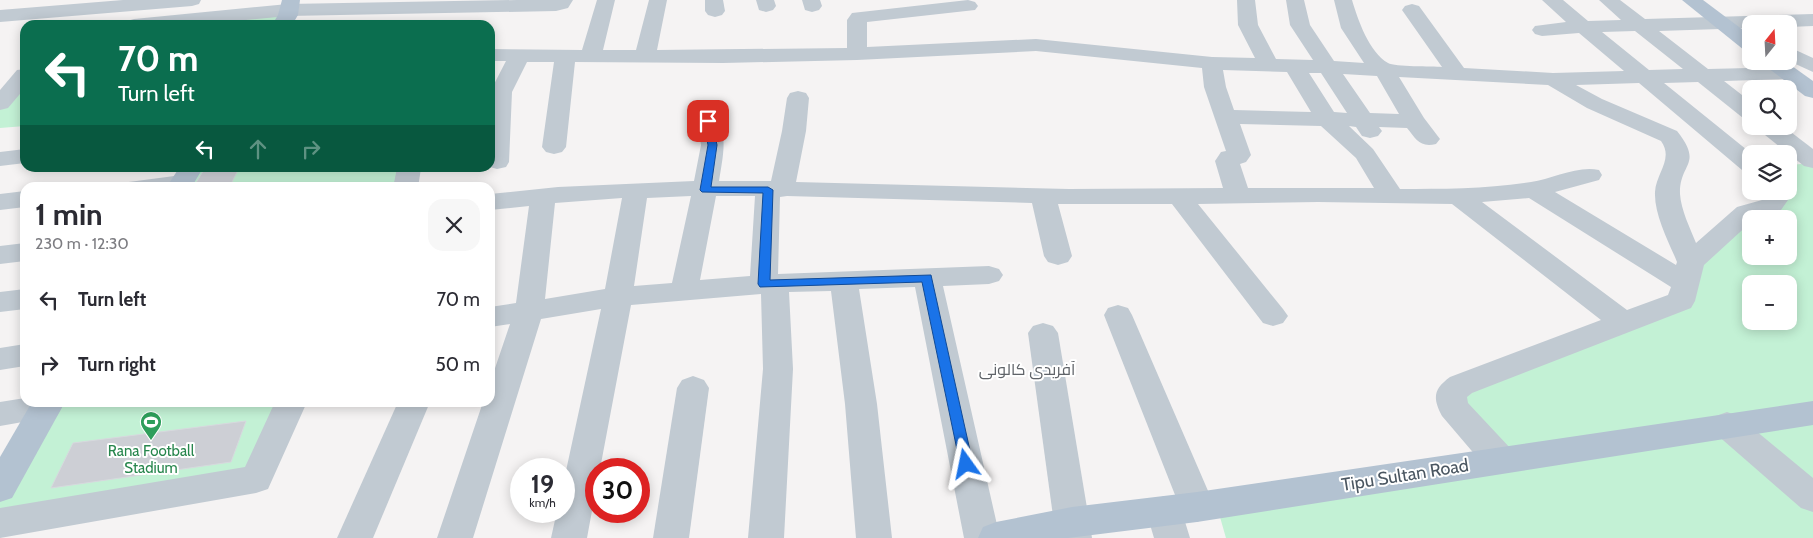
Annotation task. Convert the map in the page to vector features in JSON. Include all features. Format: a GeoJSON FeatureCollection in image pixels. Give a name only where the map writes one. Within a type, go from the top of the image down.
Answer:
{"type":"FeatureCollection","features":[{"type":"Feature","properties":{"kind":"main road"},"geometry":{"type":"LineString","coordinates":[[1690,0],[1742,39]]}},
{"type":"Feature","properties":{"kind":"main road"},"geometry":{"type":"LineString","coordinates":[[1791,70],[1813,90]]}},
{"type":"Feature","properties":{"kind":"main road"},"geometry":{"type":"LineString","coordinates":[[0,488],[46,407]]}},
{"type":"Feature","properties":{"kind":"main road","name":"Tipu Sultan Road"},"geometry":{"type":"LineString","coordinates":[[996,538],[1178,518],[1500,460],[1813,413]]}},
{"type":"Feature","properties":{"kind":"street"},"geometry":{"type":"LineString","coordinates":[[0,16],[86,5],[192,0]]}},
{"type":"Feature","properties":{"kind":"street"},"geometry":{"type":"LineString","coordinates":[[193,20],[287,12],[357,11],[425,4],[556,5],[561,4],[564,0]]}},
{"type":"Feature","properties":{"kind":"street"},"geometry":{"type":"LineString","coordinates":[[591,55],[606,0]]}},
{"type":"Feature","properties":{"kind":"street"},"geometry":{"type":"LineString","coordinates":[[645,56],[658,0]]}},
{"type":"Feature","properties":{"kind":"street"},"geometry":{"type":"LineString","coordinates":[[1246,0],[1248,25],[1269,65]]}},
{"type":"Feature","properties":{"kind":"street"},"geometry":{"type":"LineString","coordinates":[[1295,0],[1300,25],[1366,127]]}},
{"type":"Feature","properties":{"kind":"street"},"geometry":{"type":"LineString","coordinates":[[1343,0],[1351,28],[1374,61],[1384,70],[1414,121],[1428,139]]}},
{"type":"Feature","properties":{"kind":"street"},"geometry":{"type":"LineString","coordinates":[[1551,0],[1642,77],[1742,157]]}},
{"type":"Feature","properties":{"kind":"street"},"geometry":{"type":"LineString","coordinates":[[1608,0],[1742,106]]}},
{"type":"Feature","properties":{"kind":"street"},"geometry":{"type":"LineString","coordinates":[[1778,2],[1811,21]]}},
{"type":"Feature","properties":{"kind":"street"},"geometry":{"type":"LineString","coordinates":[[476,20],[487,3]]}},
{"type":"Feature","properties":{"kind":"street"},"geometry":{"type":"LineString","coordinates":[[414,20],[425,4]]}},
{"type":"Feature","properties":{"kind":"street"},"geometry":{"type":"LineString","coordinates":[[71,20],[86,5]]}},
{"type":"Feature","properties":{"kind":"street"},"geometry":{"type":"LineString","coordinates":[[1412,10],[1458,74]]}},
{"type":"Feature","properties":{"kind":"street"},"geometry":{"type":"LineString","coordinates":[[857,54],[857,20],[859,17],[970,21],[1036,46],[1212,63],[1552,79],[1702,75],[1742,68]]}},
{"type":"Feature","properties":{"kind":"street"},"geometry":{"type":"LineString","coordinates":[[495,55],[857,54],[970,21]]}},
{"type":"Feature","properties":{"kind":"street"},"geometry":{"type":"LineString","coordinates":[[1542,30],[1640,25],[1811,21]]}},
{"type":"Feature","properties":{"kind":"street"},"geometry":{"type":"LineString","coordinates":[[1720,23],[1742,32]]}},
{"type":"Feature","properties":{"kind":"street"},"geometry":{"type":"LineString","coordinates":[[498,162],[501,92],[520,55]]}},
{"type":"Feature","properties":{"kind":"street"},"geometry":{"type":"LineString","coordinates":[[554,147],[565,55]]}},
{"type":"Feature","properties":{"kind":"street"},"geometry":{"type":"LineString","coordinates":[[1212,63],[1215,87],[1239,155],[1238,157],[1229,158],[1227,161],[1238,196]]}},
{"type":"Feature","properties":{"kind":"street"},"geometry":{"type":"LineString","coordinates":[[1798,64],[1813,66]]}},
{"type":"Feature","properties":{"kind":"street"},"geometry":{"type":"LineString","coordinates":[[1294,66],[1327,119],[1365,154],[1392,196]]}},
{"type":"Feature","properties":{"kind":"street"},"geometry":{"type":"LineString","coordinates":[[1500,460],[1453,407],[1451,393],[1461,385],[1681,301],[1688,273],[1667,191],[1680,152],[1677,145],[1669,136],[1585,100],[1568,91],[1552,79]]}},
{"type":"Feature","properties":{"kind":"street"},"geometry":{"type":"LineString","coordinates":[[2,98],[20,80]]}},
{"type":"Feature","properties":{"kind":"street"},"geometry":{"type":"LineString","coordinates":[[766,538],[778,369],[769,284],[775,190],[794,131],[798,98]]}},
{"type":"Feature","properties":{"kind":"street"},"geometry":{"type":"LineString","coordinates":[[1225,117],[1327,119],[1366,127],[1414,121]]}},
{"type":"Feature","properties":{"kind":"street"},"geometry":{"type":"LineString","coordinates":[[684,291],[706,190],[712,145],[708,121]]}},
{"type":"Feature","properties":{"kind":"street"},"geometry":{"type":"LineString","coordinates":[[1779,135],[1813,163]]}},
{"type":"Feature","properties":{"kind":"street"},"geometry":{"type":"LineString","coordinates":[[0,158],[20,156]]}},
{"type":"Feature","properties":{"kind":"street"},"geometry":{"type":"LineString","coordinates":[[1797,165],[1813,163]]}},
{"type":"Feature","properties":{"kind":"street"},"geometry":{"type":"LineString","coordinates":[[495,201],[636,190],[775,190],[1180,198],[1291,195],[1459,197],[1534,190],[1590,174]]}},
{"type":"Feature","properties":{"kind":"street"},"geometry":{"type":"LineString","coordinates":[[166,182],[184,179]]}},
{"type":"Feature","properties":{"kind":"street"},"geometry":{"type":"LineString","coordinates":[[569,538],[618,297],[636,190]]}},
{"type":"Feature","properties":{"kind":"street"},"geometry":{"type":"LineString","coordinates":[[1534,190],[1688,273]]}},
{"type":"Feature","properties":{"kind":"street"},"geometry":{"type":"LineString","coordinates":[[455,538],[529,310],[544,196]]}},
{"type":"Feature","properties":{"kind":"street"},"geometry":{"type":"LineString","coordinates":[[1043,196],[1058,256]]}},
{"type":"Feature","properties":{"kind":"street"},"geometry":{"type":"LineString","coordinates":[[1459,197],[1624,323]]}},
{"type":"Feature","properties":{"kind":"street"},"geometry":{"type":"LineString","coordinates":[[1180,198],[1274,316]]}},
{"type":"Feature","properties":{"kind":"street"},"geometry":{"type":"LineString","coordinates":[[0,202],[20,200]]}},
{"type":"Feature","properties":{"kind":"street"},"geometry":{"type":"LineString","coordinates":[[1688,273],[1746,213],[1772,205],[1775,200]]}},
{"type":"Feature","properties":{"kind":"street"},"geometry":{"type":"LineString","coordinates":[[0,255],[20,253]]}},
{"type":"Feature","properties":{"kind":"street"},"geometry":{"type":"LineString","coordinates":[[495,315],[618,297],[769,284],[989,275]]}},
{"type":"Feature","properties":{"kind":"street"},"geometry":{"type":"LineString","coordinates":[[927,278],[982,538]]}},
{"type":"Feature","properties":{"kind":"street"},"geometry":{"type":"LineString","coordinates":[[844,281],[861,404],[874,538]]}},
{"type":"Feature","properties":{"kind":"street"},"geometry":{"type":"LineString","coordinates":[[0,302],[20,299]]}},
{"type":"Feature","properties":{"kind":"street"},"geometry":{"type":"LineString","coordinates":[[1118,315],[1178,518]]}},
{"type":"Feature","properties":{"kind":"street"},"geometry":{"type":"LineString","coordinates":[[1042,333],[1073,530]]}},
{"type":"Feature","properties":{"kind":"street"},"geometry":{"type":"LineString","coordinates":[[0,359],[20,356]]}},
{"type":"Feature","properties":{"kind":"street"},"geometry":{"type":"LineString","coordinates":[[671,538],[693,388]]}},
{"type":"Feature","properties":{"kind":"street"},"geometry":{"type":"LineString","coordinates":[[0,414],[37,407]]}},
{"type":"Feature","properties":{"kind":"street"},"geometry":{"type":"LineString","coordinates":[[0,523],[256,479],[289,407]]}},
{"type":"Feature","properties":{"kind":"street"},"geometry":{"type":"LineString","coordinates":[[355,538],[412,407]]}},
{"type":"Feature","properties":{"kind":"street"},"geometry":{"type":"LineString","coordinates":[[1727,426],[1813,498]]}},
{"type":"Feature","properties":{"kind":"green space"},"geometry":{"type":"Polygon","coordinates":[[[284,13],[280,20],[213,20],[284,13]]]}},
{"type":"Feature","properties":{"kind":"green space"},"geometry":{"type":"Polygon","coordinates":[[[20,83],[20,126],[0,128],[0,105],[20,83]]]}},
{"type":"Feature","properties":{"kind":"green space"},"geometry":{"type":"Polygon","coordinates":[[[1813,163],[1813,538],[1226,538],[1216,503],[1491,454],[1448,393],[1679,300],[1689,261],[1742,223],[1742,265],[1797,265],[1797,210],[1760,210],[1770,203],[1770,200],[1797,200],[1797,164],[1813,163]]]}},
{"type":"Feature","properties":{"kind":"green space"},"geometry":{"type":"Polygon","coordinates":[[[190,172],[408,172],[406,182],[184,182],[190,172]]]}},
{"type":"Feature","properties":{"kind":"green space","name":"Rana Football Stadium"},"geometry":{"type":"Polygon","coordinates":[[[50,407],[289,407],[256,479],[0,523],[0,490],[50,407]]]}},
{"type":"Feature","properties":{"kind":"building"},"geometry":{"type":"Polygon","coordinates":[[[203,172],[237,172],[232,182],[197,182],[203,172]]]}},
{"type":"Feature","properties":{"kind":"building"},"geometry":{"type":"Polygon","coordinates":[[[246,421],[231,462],[51,488],[73,443],[246,421]]]}},
{"type":"Feature","properties":{"kind":"place","name":"Rana Football Stadium"},"geometry":{"type":"Point","coordinates":[151,441]}},
{"type":"Feature","properties":{"kind":"district","name":"آفریدی کالونی"},"geometry":{"type":"Point","coordinates":[1027,369]}},
{"type":"Feature","properties":{"kind":"route"},"geometry":{"type":"LineString","coordinates":[[708,121],[712,145],[706,190],[768,190],[764,284],[927,278],[966,464]]}}]}
